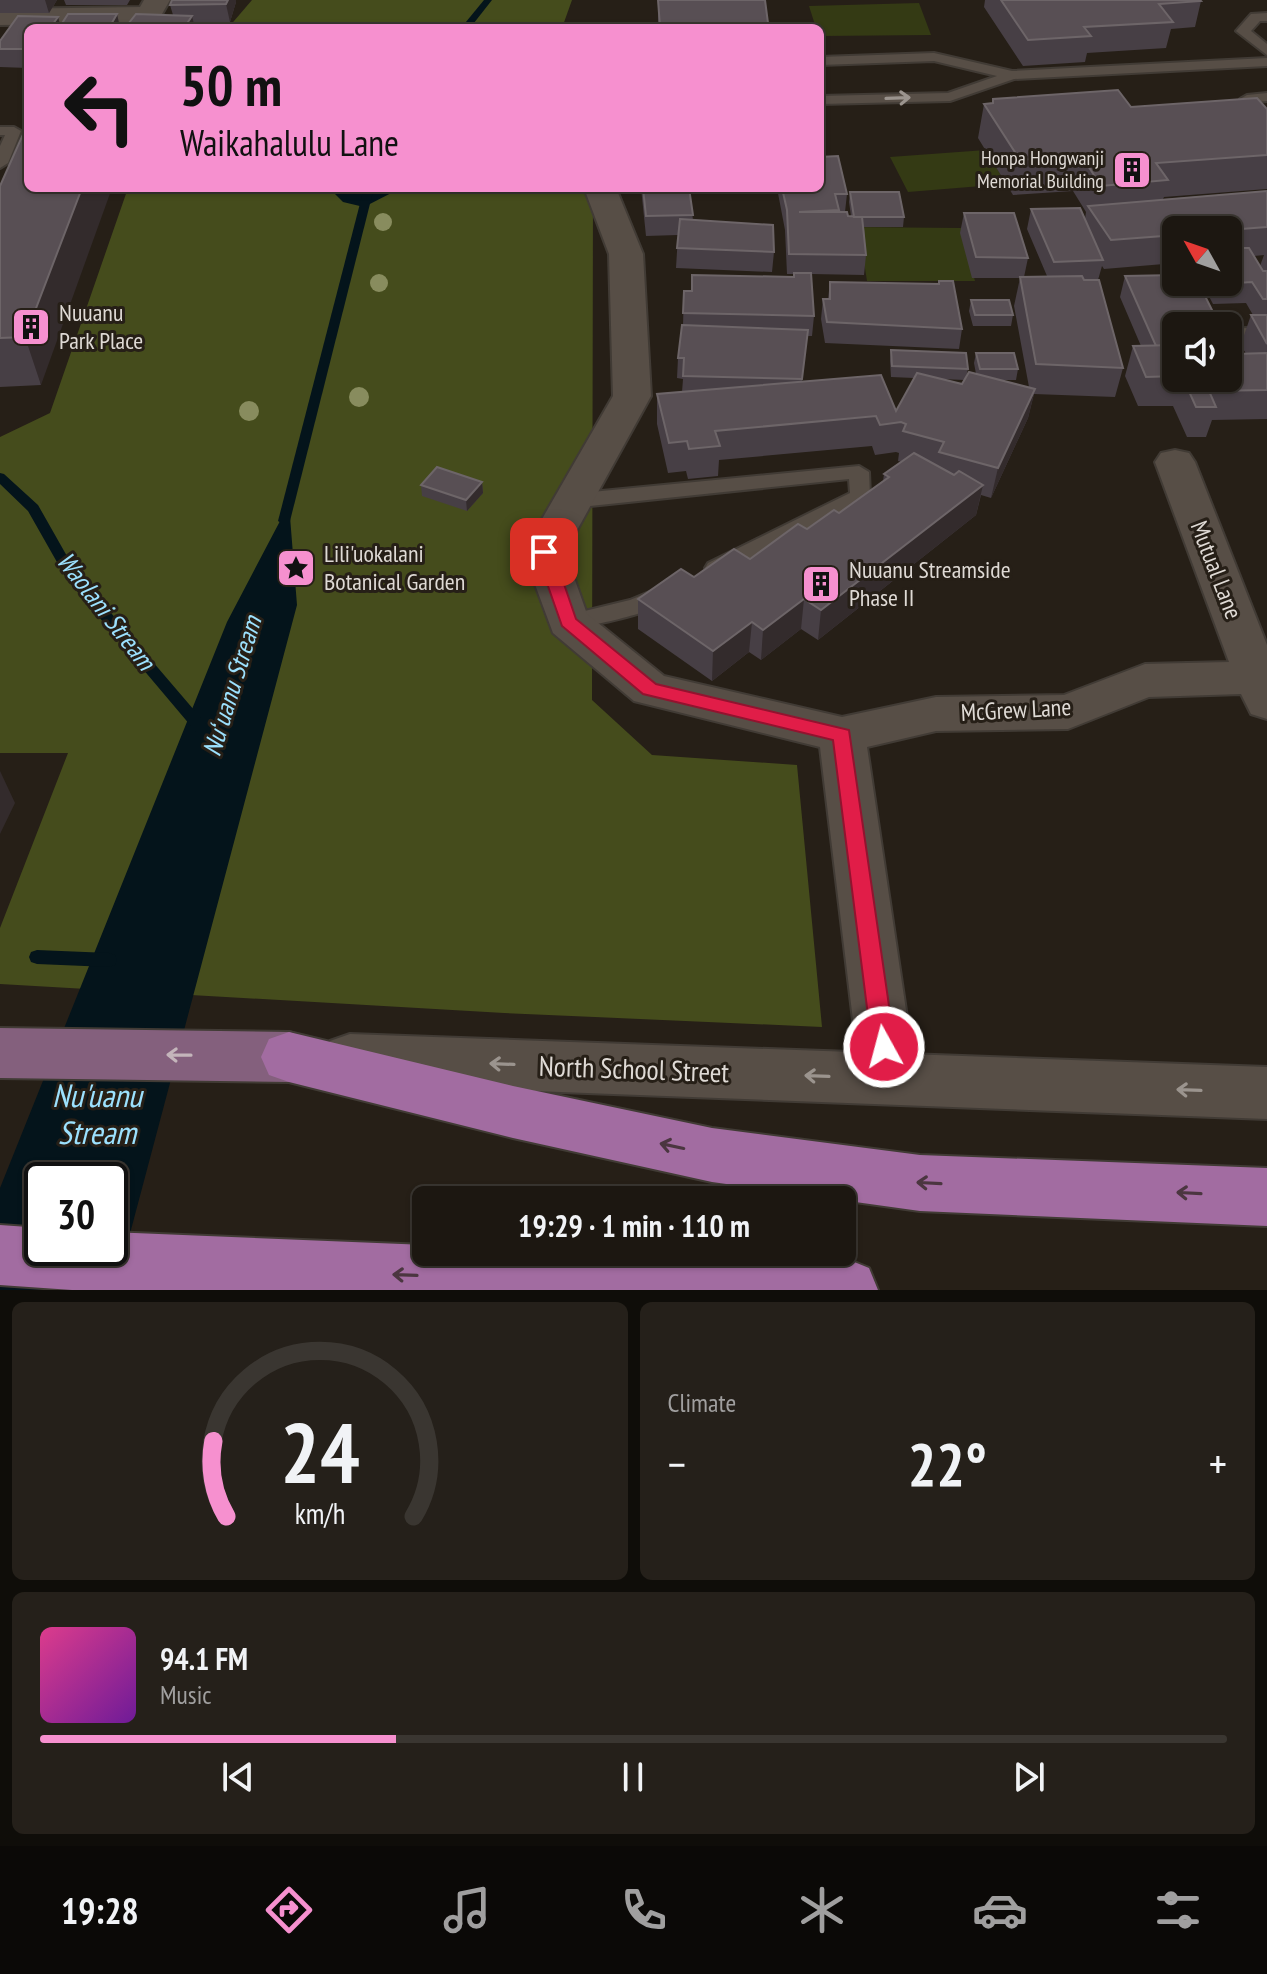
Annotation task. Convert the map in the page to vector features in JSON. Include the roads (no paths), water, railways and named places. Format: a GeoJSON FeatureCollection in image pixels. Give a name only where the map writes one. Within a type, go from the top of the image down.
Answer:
{"type":"FeatureCollection","features":[{"type":"Feature","properties":{"kind":"highway"},"geometry":{"type":"LineString","coordinates":[[273,1056],[513,1112],[727,1157],[920,1183],[1267,1197]]}},
{"type":"Feature","properties":{"kind":"highway"},"geometry":{"type":"LineString","coordinates":[[0,1255],[196,1268],[847,1290]]}},
{"type":"Feature","properties":{"kind":"main road","name":"North School Street"},"geometry":{"type":"LineString","coordinates":[[0,1053],[273,1056]]}},
{"type":"Feature","properties":{"kind":"street"},"geometry":{"type":"LineString","coordinates":[[4,22],[149,15],[157,0]]}},
{"type":"Feature","properties":{"kind":"street"},"geometry":{"type":"LineString","coordinates":[[602,192],[626,254],[632,396],[544,552],[568,622],[650,689],[842,735],[888,1078]]}},
{"type":"Feature","properties":{"kind":"street"},"geometry":{"type":"LineString","coordinates":[[1242,339],[1267,338]]}},
{"type":"Feature","properties":{"kind":"street","name":"Mutual Lane"},"geometry":{"type":"LineString","coordinates":[[1175,462],[1262,690]]}},
{"type":"Feature","properties":{"kind":"street","name":"McGrew Lane"},"geometry":{"type":"LineString","coordinates":[[842,735],[936,714],[1068,712],[1145,681],[1262,690]]}},
{"type":"Feature","properties":{"kind":"street","name":"North School Street"},"geometry":{"type":"LineString","coordinates":[[273,1056],[1267,1093]]}},
{"type":"Feature","properties":{"kind":"lane"},"geometry":{"type":"LineString","coordinates":[[1267,17],[1256,17],[1243,31],[1267,51]]}},
{"type":"Feature","properties":{"kind":"lane"},"geometry":{"type":"LineString","coordinates":[[824,61],[934,57],[1012,75],[1267,62]]}},
{"type":"Feature","properties":{"kind":"lane"},"geometry":{"type":"LineString","coordinates":[[824,100],[950,97],[1012,75]]}},
{"type":"Feature","properties":{"kind":"lane"},"geometry":{"type":"LineString","coordinates":[[1267,97],[1247,99],[1267,126]]}},
{"type":"Feature","properties":{"kind":"lane"},"geometry":{"type":"LineString","coordinates":[[0,131],[14,131],[0,163]]}},
{"type":"Feature","properties":{"kind":"lane"},"geometry":{"type":"LineString","coordinates":[[568,622],[636,606],[860,496],[859,472],[571,501]]}},
{"type":"Feature","properties":{"kind":"water"},"geometry":{"type":"Polygon","coordinates":[[[333,192],[393,192],[364,207],[343,202],[333,192]]]}},
{"type":"Feature","properties":{"kind":"water","name":"Nu'uanu Stream"},"geometry":{"type":"Polygon","coordinates":[[[289,504],[297,605],[128,1241],[128,1162],[24,1162],[24,1266],[121,1266],[115,1290],[0,1290],[0,1188],[227,622],[289,504]]]}},
{"type":"Feature","properties":{"kind":"waterway","name":"Nuʻuanu Stream"},"geometry":{"type":"LineString","coordinates":[[468,24],[488,0]]}},
{"type":"Feature","properties":{"kind":"waterway","name":"Nuʻuanu Stream"},"geometry":{"type":"LineString","coordinates":[[284,521],[368,192]]}},
{"type":"Feature","properties":{"kind":"waterway","name":"Waolani Stream"},"geometry":{"type":"LineString","coordinates":[[0,477],[33,508],[71,575],[201,728]]}},
{"type":"Feature","properties":{"kind":"waterway"},"geometry":{"type":"LineString","coordinates":[[37,957],[109,960]]}},
{"type":"Feature","properties":{"kind":"place","name":"Honpa Hongwanji Memorial Building"},"geometry":{"type":"Point","coordinates":[1132,170]}},
{"type":"Feature","properties":{"kind":"place","name":"Nuuanu Park Place"},"geometry":{"type":"Point","coordinates":[31,327]}},
{"type":"Feature","properties":{"kind":"place","name":"Lili'uokalani Botanical Garden"},"geometry":{"type":"Point","coordinates":[296,568]}},
{"type":"Feature","properties":{"kind":"place","name":"Nuuanu Streamside Phase II"},"geometry":{"type":"Point","coordinates":[821,584]}}]}
